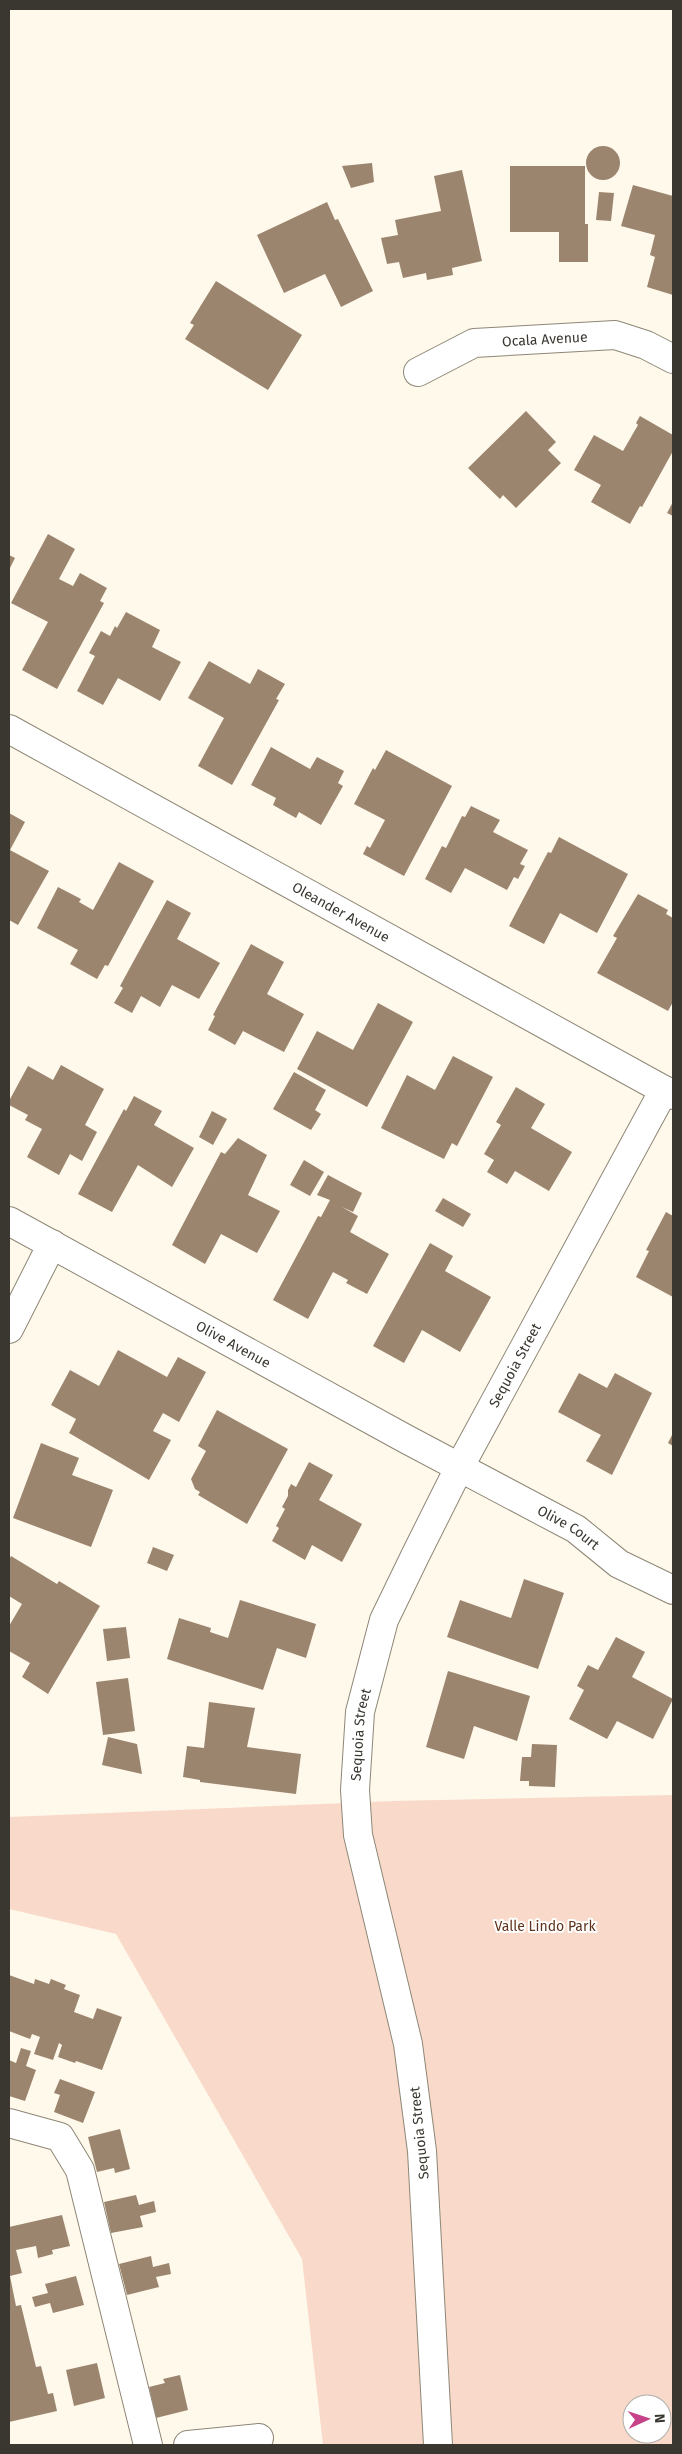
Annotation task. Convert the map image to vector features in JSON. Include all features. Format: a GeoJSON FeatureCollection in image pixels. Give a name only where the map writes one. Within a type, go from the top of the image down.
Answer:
{"type":"FeatureCollection","features":[{"type":"Feature","properties":{"kind":"street","name":"Ocala Avenue"},"geometry":{"type":"LineString","coordinates":[[418,372],[474,343],[577,337],[615,336],[646,345],[673,359]]}},
{"type":"Feature","properties":{"kind":"street","name":"Oleander Avenue"},"geometry":{"type":"LineString","coordinates":[[9,729],[669,1093]]}},
{"type":"Feature","properties":{"kind":"street","name":"Sequoia Street"},"geometry":{"type":"LineString","coordinates":[[438,2445],[422,2152],[408,2044],[358,1835],[356,1773],[360,1712],[384,1620],[459,1468],[669,1093]]}},
{"type":"Feature","properties":{"kind":"street","name":"Olive Avenue"},"geometry":{"type":"LineString","coordinates":[[9,1221],[459,1468]]}},
{"type":"Feature","properties":{"kind":"street"},"geometry":{"type":"LineString","coordinates":[[9,1329],[52,1244]]}},
{"type":"Feature","properties":{"kind":"street","name":"Olive Court"},"geometry":{"type":"LineString","coordinates":[[459,1468],[576,1529],[619,1564],[673,1590]]}},
{"type":"Feature","properties":{"kind":"street"},"geometry":{"type":"LineString","coordinates":[[9,2123],[60,2137],[80,2170],[148,2445]]}},
{"type":"Feature","properties":{"kind":"street"},"geometry":{"type":"LineString","coordinates":[[188,2445],[259,2438]]}},
{"type":"Feature","properties":{"kind":"green space","name":"Valle Lindo Park"},"geometry":{"type":"Polygon","coordinates":[[[673,1795],[673,2445],[323,2445],[302,2259],[116,1934],[9,1909],[9,1817],[393,1801],[673,1795]]]}},
{"type":"Feature","properties":{"kind":"building"},"geometry":{"type":"Polygon","coordinates":[[[603,146],[615,151],[620,163],[615,175],[603,180],[591,175],[586,163],[591,151],[603,146]]]}},
{"type":"Feature","properties":{"kind":"building"},"geometry":{"type":"Polygon","coordinates":[[[372,163],[374,182],[351,188],[342,166],[372,163]]]}},
{"type":"Feature","properties":{"kind":"building"},"geometry":{"type":"Polygon","coordinates":[[[510,166],[585,166],[585,224],[588,224],[588,262],[559,262],[559,232],[510,232],[510,166]]]}},
{"type":"Feature","properties":{"kind":"building"},"geometry":{"type":"Polygon","coordinates":[[[462,170],[482,261],[452,268],[453,275],[427,280],[426,273],[403,278],[399,262],[387,264],[381,238],[398,235],[395,220],[441,211],[434,176],[462,170]]]}},
{"type":"Feature","properties":{"kind":"building"},"geometry":{"type":"Polygon","coordinates":[[[633,185],[673,196],[673,295],[647,287],[655,257],[650,255],[655,235],[621,226],[633,185]]]}},
{"type":"Feature","properties":{"kind":"building"},"geometry":{"type":"Polygon","coordinates":[[[599,192],[614,193],[611,221],[596,220],[599,192]]]}},
{"type":"Feature","properties":{"kind":"building"},"geometry":{"type":"Polygon","coordinates":[[[327,202],[335,220],[338,219],[373,291],[341,307],[325,274],[284,293],[257,235],[327,202]]]}},
{"type":"Feature","properties":{"kind":"building"},"geometry":{"type":"Polygon","coordinates":[[[216,281],[302,335],[268,390],[185,339],[194,325],[190,323],[216,281]]]}},
{"type":"Feature","properties":{"kind":"building"},"geometry":{"type":"Polygon","coordinates":[[[526,411],[556,442],[548,450],[561,463],[516,508],[503,495],[500,499],[468,468],[526,411]]]}},
{"type":"Feature","properties":{"kind":"building"},"geometry":{"type":"Polygon","coordinates":[[[640,416],[673,435],[673,451],[642,507],[640,506],[630,524],[591,502],[601,485],[574,470],[594,435],[623,451],[638,425],[636,423],[640,416]]]}},
{"type":"Feature","properties":{"kind":"building"},"geometry":{"type":"Polygon","coordinates":[[[673,502],[673,516],[667,513],[673,502]]]}},
{"type":"Feature","properties":{"kind":"building"},"geometry":{"type":"Polygon","coordinates":[[[48,534],[75,549],[59,579],[73,586],[80,573],[107,588],[100,601],[104,603],[57,689],[22,670],[48,622],[11,603],[48,534]]]}},
{"type":"Feature","properties":{"kind":"building"},"geometry":{"type":"Polygon","coordinates":[[[9,555],[15,558],[9,570],[9,555]]]}},
{"type":"Feature","properties":{"kind":"building"},"geometry":{"type":"Polygon","coordinates":[[[126,612],[160,630],[152,647],[181,662],[160,701],[118,678],[103,705],[77,691],[95,656],[89,653],[101,631],[110,636],[126,612]]]}},
{"type":"Feature","properties":{"kind":"building"},"geometry":{"type":"Polygon","coordinates":[[[209,661],[250,684],[258,669],[285,684],[276,699],[279,700],[232,785],[198,766],[224,718],[188,698],[209,661]]]}},
{"type":"Feature","properties":{"kind":"building"},"geometry":{"type":"Polygon","coordinates":[[[271,747],[310,769],[317,757],[344,771],[338,783],[343,786],[321,825],[299,812],[296,818],[273,805],[276,798],[251,785],[271,747]]]}},
{"type":"Feature","properties":{"kind":"building"},"geometry":{"type":"Polygon","coordinates":[[[386,750],[452,786],[404,876],[363,854],[367,846],[370,848],[385,820],[354,804],[373,768],[375,770],[386,750]]]}},
{"type":"Feature","properties":{"kind":"building"},"geometry":{"type":"Polygon","coordinates":[[[471,806],[500,820],[493,832],[528,850],[520,864],[525,866],[518,879],[514,877],[507,890],[465,868],[451,893],[425,879],[442,846],[446,848],[462,816],[465,817],[471,806]]]}},
{"type":"Feature","properties":{"kind":"building"},"geometry":{"type":"Polygon","coordinates":[[[9,813],[25,822],[10,850],[49,871],[18,925],[9,920],[9,813]]]}},
{"type":"Feature","properties":{"kind":"building"},"geometry":{"type":"Polygon","coordinates":[[[559,837],[628,874],[597,933],[560,913],[544,944],[509,926],[548,852],[551,853],[559,837]]]}},
{"type":"Feature","properties":{"kind":"building"},"geometry":{"type":"Polygon","coordinates":[[[119,862],[154,881],[108,966],[105,965],[97,979],[70,964],[78,950],[37,928],[58,887],[81,899],[79,902],[93,910],[119,862]]]}},
{"type":"Feature","properties":{"kind":"building"},"geometry":{"type":"Polygon","coordinates":[[[638,894],[668,910],[666,914],[673,918],[673,1002],[668,1011],[597,973],[617,938],[613,936],[638,894]]]}},
{"type":"Feature","properties":{"kind":"building"},"geometry":{"type":"Polygon","coordinates":[[[167,900],[191,913],[177,939],[220,963],[199,999],[172,985],[160,1007],[141,996],[132,1013],[114,1003],[123,988],[120,986],[167,900]]]}},
{"type":"Feature","properties":{"kind":"building"},"geometry":{"type":"Polygon","coordinates":[[[251,944],[284,962],[267,994],[304,1014],[284,1052],[243,1031],[235,1045],[208,1030],[215,1016],[213,1015],[251,944]]]}},
{"type":"Feature","properties":{"kind":"building"},"geometry":{"type":"Polygon","coordinates":[[[378,1003],[413,1022],[367,1107],[297,1069],[317,1031],[353,1050],[378,1003]]]}},
{"type":"Feature","properties":{"kind":"building"},"geometry":{"type":"Polygon","coordinates":[[[453,1056],[493,1077],[457,1146],[452,1143],[444,1159],[381,1128],[407,1075],[435,1090],[453,1056]]]}},
{"type":"Feature","properties":{"kind":"building"},"geometry":{"type":"Polygon","coordinates":[[[61,1065],[104,1089],[85,1125],[97,1132],[82,1161],[70,1154],[59,1175],[27,1157],[42,1129],[25,1120],[28,1115],[9,1105],[9,1101],[28,1066],[53,1080],[61,1065]]]}},
{"type":"Feature","properties":{"kind":"building"},"geometry":{"type":"Polygon","coordinates":[[[294,1072],[326,1090],[315,1110],[321,1114],[311,1130],[273,1109],[294,1072]]]}},
{"type":"Feature","properties":{"kind":"building"},"geometry":{"type":"Polygon","coordinates":[[[516,1087],[545,1104],[531,1128],[572,1152],[549,1191],[515,1171],[507,1184],[487,1172],[494,1160],[484,1154],[501,1125],[496,1122],[516,1087]]]}},
{"type":"Feature","properties":{"kind":"building"},"geometry":{"type":"Polygon","coordinates":[[[134,1096],[162,1111],[154,1125],[194,1148],[172,1187],[138,1165],[112,1212],[78,1194],[124,1109],[126,1111],[134,1096]]]}},
{"type":"Feature","properties":{"kind":"building"},"geometry":{"type":"Polygon","coordinates":[[[212,1111],[227,1119],[213,1145],[199,1137],[212,1111]]]}},
{"type":"Feature","properties":{"kind":"building"},"geometry":{"type":"Polygon","coordinates":[[[238,1138],[267,1155],[248,1195],[280,1211],[257,1253],[221,1234],[205,1264],[172,1245],[221,1152],[225,1154],[238,1138]]]}},
{"type":"Feature","properties":{"kind":"building"},"geometry":{"type":"Polygon","coordinates":[[[304,1160],[324,1172],[310,1196],[290,1185],[304,1160]]]}},
{"type":"Feature","properties":{"kind":"building"},"geometry":{"type":"Polygon","coordinates":[[[328,1175],[362,1193],[353,1212],[342,1207],[358,1216],[350,1232],[389,1254],[367,1294],[346,1283],[348,1280],[333,1272],[308,1319],[273,1300],[318,1216],[321,1217],[330,1200],[317,1195],[328,1175]]]}},
{"type":"Feature","properties":{"kind":"building"},"geometry":{"type":"Polygon","coordinates":[[[443,1198],[471,1214],[463,1227],[435,1211],[443,1198]]]}},
{"type":"Feature","properties":{"kind":"building"},"geometry":{"type":"Polygon","coordinates":[[[666,1212],[673,1216],[673,1297],[636,1277],[649,1251],[646,1250],[666,1212]]]}},
{"type":"Feature","properties":{"kind":"building"},"geometry":{"type":"Polygon","coordinates":[[[430,1243],[453,1256],[445,1271],[491,1297],[460,1352],[422,1330],[404,1363],[373,1346],[430,1243]]]}},
{"type":"Feature","properties":{"kind":"building"},"geometry":{"type":"Polygon","coordinates":[[[118,1350],[167,1377],[178,1357],[206,1372],[179,1422],[163,1413],[153,1431],[171,1440],[149,1480],[69,1433],[76,1419],[51,1405],[70,1370],[99,1386],[118,1350]]]}},
{"type":"Feature","properties":{"kind":"building"},"geometry":{"type":"Polygon","coordinates":[[[579,1373],[607,1388],[615,1373],[652,1393],[612,1475],[586,1461],[601,1435],[558,1412],[579,1373]]]}},
{"type":"Feature","properties":{"kind":"building"},"geometry":{"type":"Polygon","coordinates":[[[217,1410],[288,1449],[247,1524],[198,1495],[200,1492],[195,1489],[191,1479],[206,1451],[198,1446],[217,1410]]]}},
{"type":"Feature","properties":{"kind":"building"},"geometry":{"type":"Polygon","coordinates":[[[673,1433],[673,1446],[668,1443],[673,1433]]]}},
{"type":"Feature","properties":{"kind":"building"},"geometry":{"type":"Polygon","coordinates":[[[41,1443],[79,1458],[72,1475],[113,1490],[91,1547],[13,1518],[41,1443]]]}},
{"type":"Feature","properties":{"kind":"building"},"geometry":{"type":"Polygon","coordinates":[[[309,1462],[333,1475],[319,1500],[362,1524],[342,1562],[312,1545],[305,1560],[272,1541],[279,1528],[276,1526],[285,1509],[282,1507],[288,1496],[288,1490],[291,1484],[296,1487],[309,1462]]]}},
{"type":"Feature","properties":{"kind":"building"},"geometry":{"type":"Polygon","coordinates":[[[153,1547],[174,1555],[167,1571],[147,1563],[153,1547]]]}},
{"type":"Feature","properties":{"kind":"building"},"geometry":{"type":"Polygon","coordinates":[[[11,1556],[57,1584],[59,1581],[100,1606],[48,1694],[22,1677],[30,1663],[9,1651],[9,1626],[22,1604],[9,1596],[9,1560],[11,1556]]]}},
{"type":"Feature","properties":{"kind":"building"},"geometry":{"type":"Polygon","coordinates":[[[524,1579],[564,1593],[538,1669],[447,1637],[460,1600],[511,1618],[524,1579]]]}},
{"type":"Feature","properties":{"kind":"building"},"geometry":{"type":"Polygon","coordinates":[[[240,1600],[316,1624],[306,1658],[277,1648],[263,1690],[167,1659],[179,1618],[211,1628],[210,1632],[228,1638],[240,1600]]]}},
{"type":"Feature","properties":{"kind":"building"},"geometry":{"type":"Polygon","coordinates":[[[126,1627],[130,1658],[107,1661],[103,1629],[126,1627]]]}},
{"type":"Feature","properties":{"kind":"building"},"geometry":{"type":"Polygon","coordinates":[[[616,1637],[645,1652],[632,1677],[673,1699],[653,1739],[617,1721],[607,1739],[569,1719],[584,1690],[577,1686],[588,1665],[598,1670],[616,1637]]]}},
{"type":"Feature","properties":{"kind":"building"},"geometry":{"type":"Polygon","coordinates":[[[448,1671],[530,1696],[517,1741],[474,1726],[464,1759],[426,1747],[448,1671]]]}},
{"type":"Feature","properties":{"kind":"building"},"geometry":{"type":"Polygon","coordinates":[[[128,1678],[135,1731],[103,1735],[96,1682],[128,1678]]]}},
{"type":"Feature","properties":{"kind":"building"},"geometry":{"type":"Polygon","coordinates":[[[209,1702],[255,1708],[247,1747],[301,1754],[296,1794],[200,1782],[200,1780],[183,1777],[187,1746],[204,1748],[209,1702]]]}},
{"type":"Feature","properties":{"kind":"building"},"geometry":{"type":"Polygon","coordinates":[[[108,1737],[137,1744],[142,1774],[102,1765],[108,1737]]]}},
{"type":"Feature","properties":{"kind":"building"},"geometry":{"type":"Polygon","coordinates":[[[532,1744],[557,1745],[555,1787],[529,1786],[529,1781],[520,1781],[522,1757],[531,1757],[532,1744]]]}},
{"type":"Feature","properties":{"kind":"building"},"geometry":{"type":"Polygon","coordinates":[[[9,1975],[34,1984],[35,1979],[49,1984],[51,1979],[66,1985],[64,1989],[80,1995],[74,2012],[93,2019],[97,2008],[122,2017],[102,2070],[58,2057],[62,2045],[59,2043],[53,2060],[34,2054],[40,2037],[32,2034],[30,2039],[9,2031],[9,1975]]]}},
{"type":"Feature","properties":{"kind":"building"},"geometry":{"type":"Polygon","coordinates":[[[21,2048],[31,2051],[26,2066],[36,2070],[25,2101],[9,2096],[9,2060],[16,2063],[21,2048]]]}},
{"type":"Feature","properties":{"kind":"building"},"geometry":{"type":"Polygon","coordinates":[[[60,2079],[95,2092],[83,2123],[54,2112],[60,2095],[54,2093],[60,2079]]]}},
{"type":"Feature","properties":{"kind":"building"},"geometry":{"type":"Polygon","coordinates":[[[120,2129],[130,2169],[115,2173],[114,2168],[97,2172],[88,2137],[120,2129]]]}},
{"type":"Feature","properties":{"kind":"building"},"geometry":{"type":"Polygon","coordinates":[[[136,2195],[139,2205],[154,2201],[156,2212],[140,2216],[143,2227],[111,2233],[104,2202],[136,2195]]]}},
{"type":"Feature","properties":{"kind":"building"},"geometry":{"type":"Polygon","coordinates":[[[62,2215],[70,2246],[52,2250],[53,2254],[38,2258],[36,2246],[16,2250],[22,2273],[10,2276],[16,2306],[21,2305],[36,2367],[41,2366],[48,2394],[53,2393],[57,2411],[9,2422],[9,2227],[62,2215]]]}},
{"type":"Feature","properties":{"kind":"building"},"geometry":{"type":"Polygon","coordinates":[[[151,2256],[153,2267],[169,2263],[171,2274],[156,2277],[159,2287],[127,2295],[119,2264],[151,2256]]]}},
{"type":"Feature","properties":{"kind":"building"},"geometry":{"type":"Polygon","coordinates":[[[76,2276],[84,2305],[53,2313],[50,2303],[35,2307],[32,2297],[48,2293],[45,2284],[76,2276]]]}},
{"type":"Feature","properties":{"kind":"building"},"geometry":{"type":"Polygon","coordinates":[[[97,2363],[105,2398],[74,2406],[66,2370],[97,2363]]]}},
{"type":"Feature","properties":{"kind":"building"},"geometry":{"type":"Polygon","coordinates":[[[180,2375],[188,2410],[156,2418],[149,2387],[165,2383],[163,2379],[180,2375]]]}}]}
